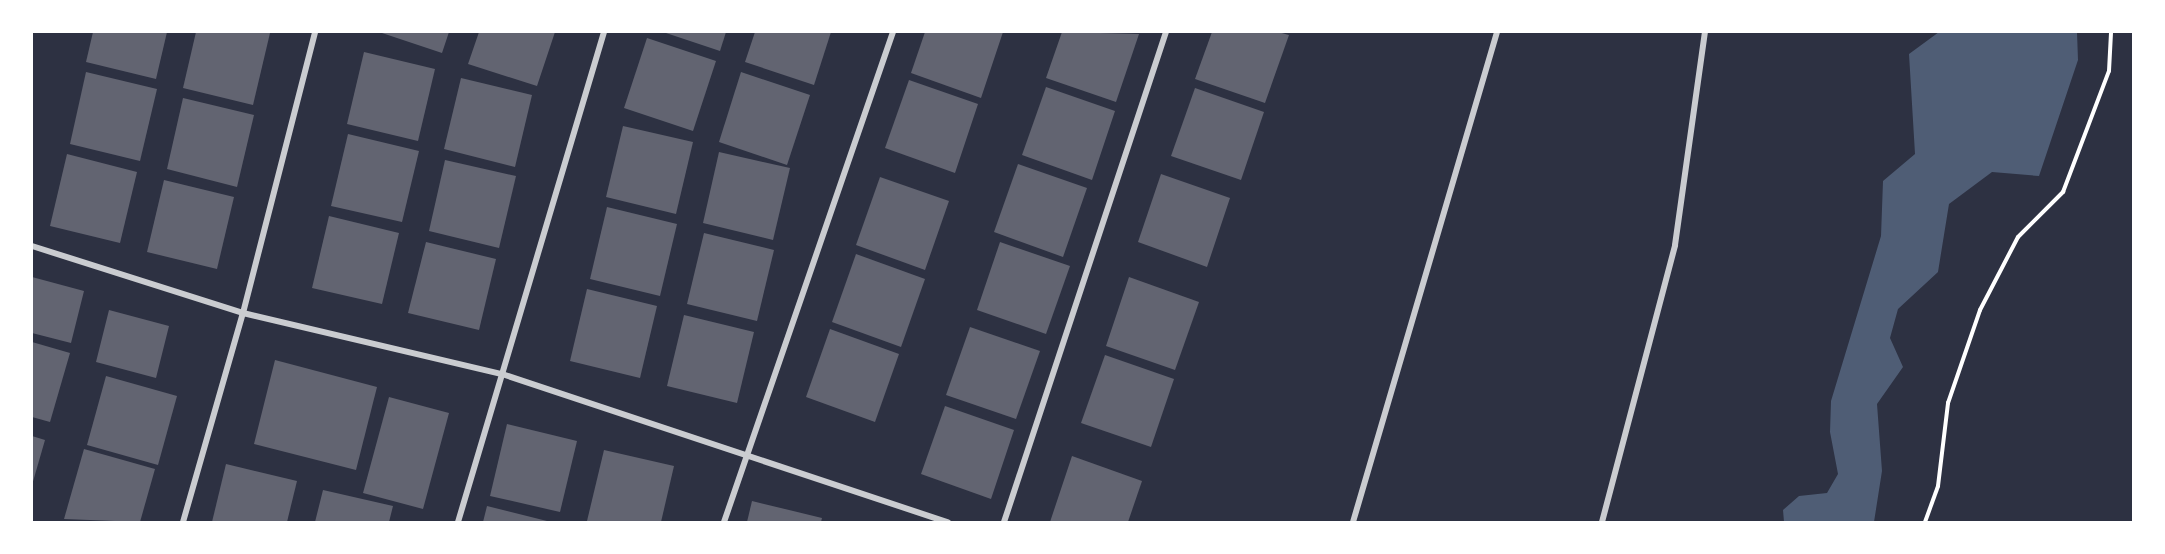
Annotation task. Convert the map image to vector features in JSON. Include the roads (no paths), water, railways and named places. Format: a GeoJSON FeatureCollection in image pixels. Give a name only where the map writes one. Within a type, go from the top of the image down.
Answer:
{"type":"FeatureCollection","features":[{"type":"Feature","properties":{"kind":"street"},"geometry":{"type":"LineString","coordinates":[[183,522],[243,313],[315,32]]}},
{"type":"Feature","properties":{"kind":"street"},"geometry":{"type":"LineString","coordinates":[[458,522],[604,32]]}},
{"type":"Feature","properties":{"kind":"street"},"geometry":{"type":"LineString","coordinates":[[724,522],[745,453],[893,32]]}},
{"type":"Feature","properties":{"kind":"street"},"geometry":{"type":"LineString","coordinates":[[1004,522],[1166,32]]}},
{"type":"Feature","properties":{"kind":"street"},"geometry":{"type":"LineString","coordinates":[[1353,522],[1497,32]]}},
{"type":"Feature","properties":{"kind":"street"},"geometry":{"type":"LineString","coordinates":[[1602,522],[1675,245],[1705,32]]}},
{"type":"Feature","properties":{"kind":"street"},"geometry":{"type":"LineString","coordinates":[[32,246],[243,313],[502,374],[948,522]]}},
{"type":"Feature","properties":{"kind":"water"},"geometry":{"type":"Polygon","coordinates":[[[1939,32],[2077,32],[2078,60],[2039,176],[1992,172],[1949,204],[1938,272],[1898,309],[1890,338],[1903,367],[1877,404],[1882,471],[1874,522],[1784,522],[1783,510],[1799,496],[1827,493],[1838,474],[1830,432],[1831,401],[1881,236],[1883,181],[1915,154],[1909,54],[1939,32]]]}}]}
